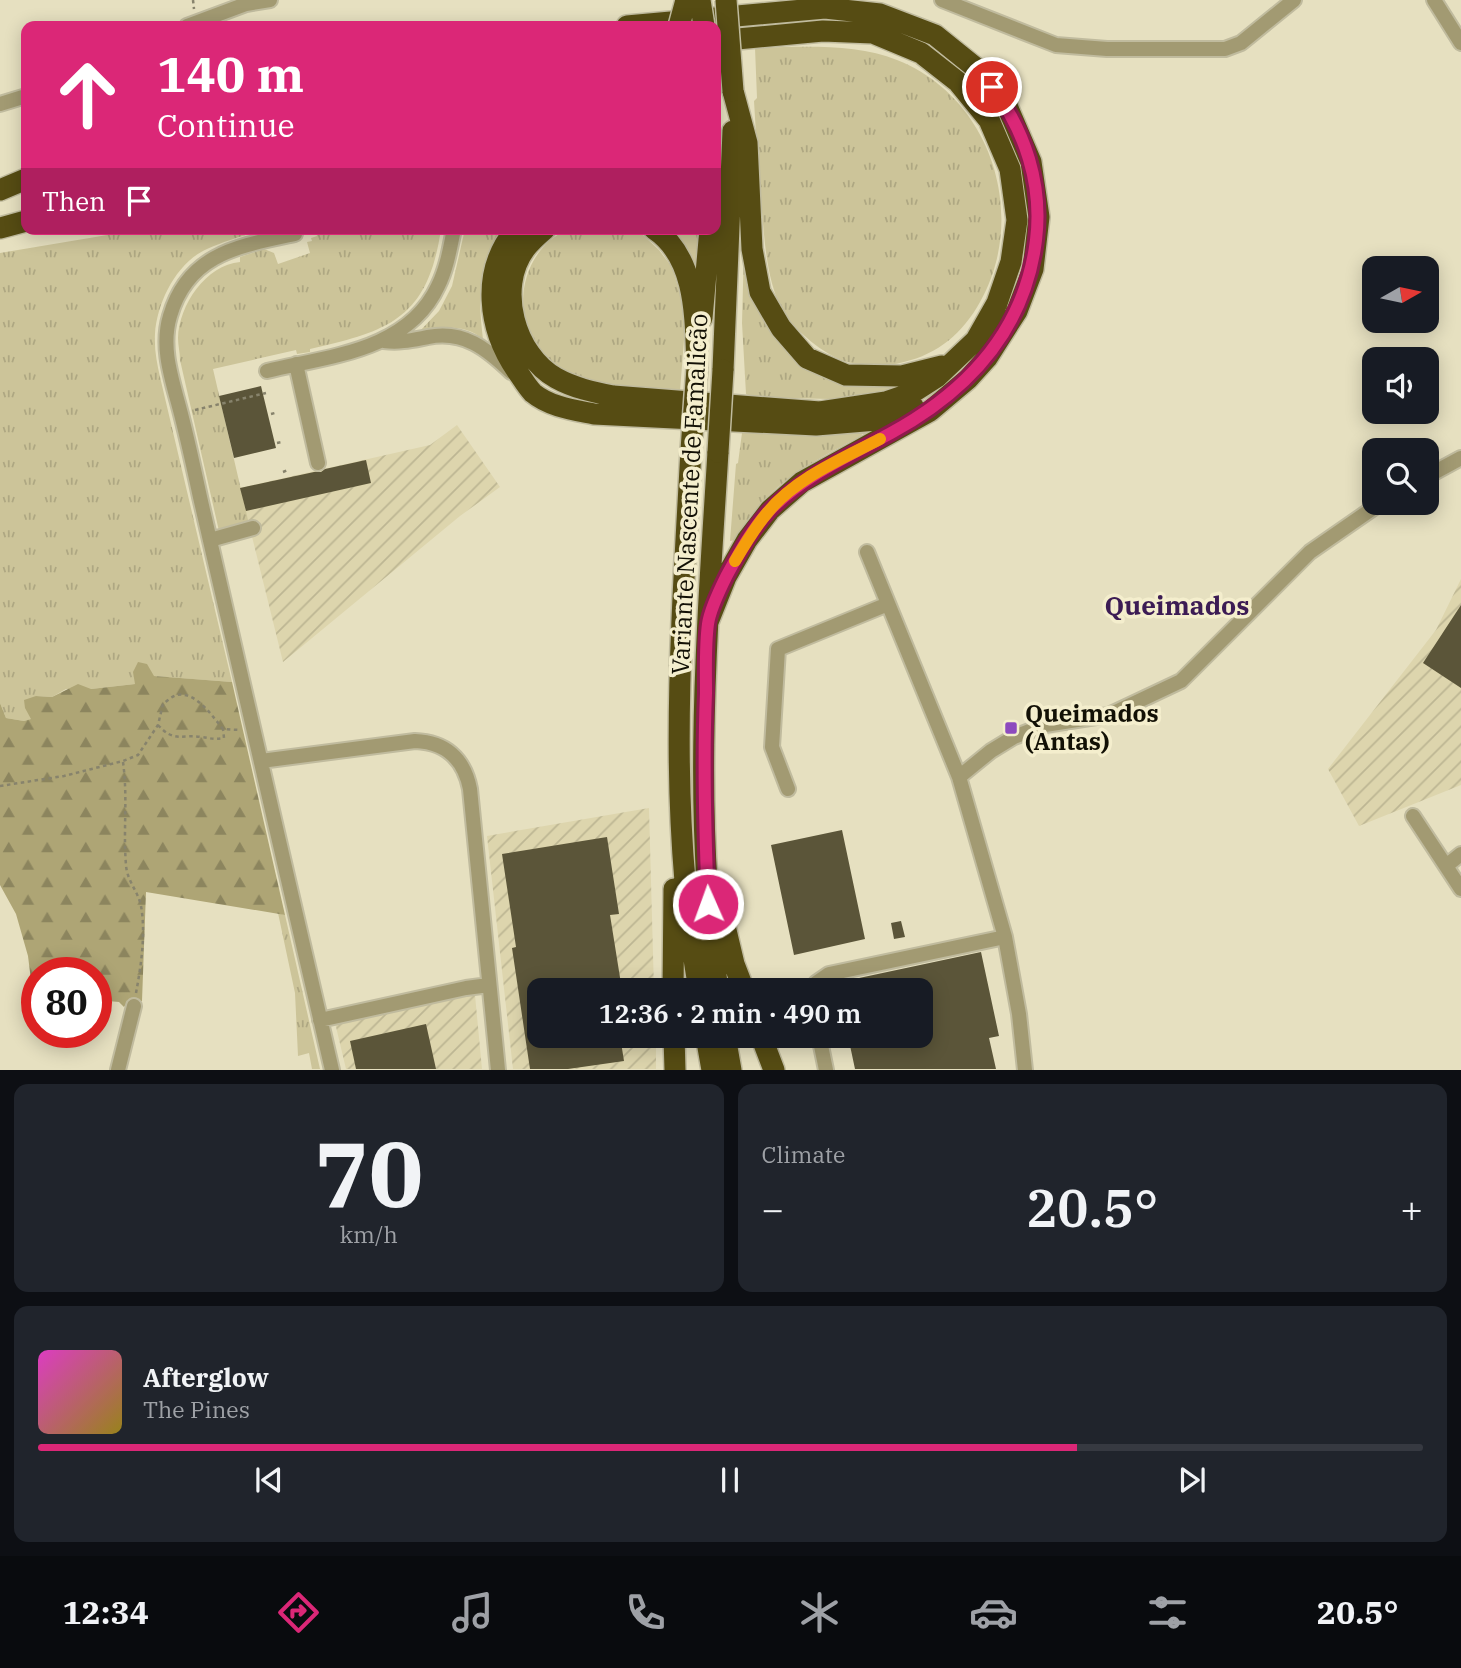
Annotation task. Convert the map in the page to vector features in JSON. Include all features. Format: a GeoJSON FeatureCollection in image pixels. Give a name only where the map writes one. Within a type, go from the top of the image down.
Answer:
{"type":"FeatureCollection","features":[{"type":"Feature","properties":{"kind":"highway"},"geometry":{"type":"LineString","coordinates":[[680,21],[686,0]]}},
{"type":"Feature","properties":{"kind":"highway"},"geometry":{"type":"LineString","coordinates":[[701,0],[703,21]]}},
{"type":"Feature","properties":{"kind":"highway","name":"Variante Nascente de Famalicão"},"geometry":{"type":"LineString","coordinates":[[717,978],[708,904],[704,758],[708,622],[733,184],[733,91],[726,0]]}},
{"type":"Feature","properties":{"kind":"highway"},"geometry":{"type":"LineString","coordinates":[[682,21],[825,8],[880,14],[935,35],[976,68],[1007,106],[1031,162],[1039,217],[1033,269],[1017,312],[986,358],[968,379],[930,411],[802,482],[769,510],[747,540],[726,577],[708,622]]}},
{"type":"Feature","properties":{"kind":"highway"},"geometry":{"type":"LineString","coordinates":[[539,235],[524,250],[514,271],[512,297],[515,326],[531,357],[554,377],[582,390],[613,396],[820,412],[886,402],[912,393],[937,377],[976,340],[997,303],[1011,262],[1017,220],[1010,169],[989,120],[958,82],[920,53],[873,33],[823,31],[721,41]]}},
{"type":"Feature","properties":{"kind":"highway"},"geometry":{"type":"LineString","coordinates":[[733,91],[747,144],[752,249],[760,292],[781,328],[807,358],[846,375],[902,376],[952,362]]}},
{"type":"Feature","properties":{"kind":"highway"},"geometry":{"type":"LineString","coordinates":[[0,190],[21,181]]}},
{"type":"Feature","properties":{"kind":"highway"},"geometry":{"type":"LineString","coordinates":[[0,229],[21,223]]}},
{"type":"Feature","properties":{"kind":"highway"},"geometry":{"type":"LineString","coordinates":[[511,235],[499,258],[492,283],[495,329],[505,354],[532,392],[570,410],[594,414],[816,425],[877,420],[922,403],[968,379]]}},
{"type":"Feature","properties":{"kind":"highway"},"geometry":{"type":"LineString","coordinates":[[660,235],[677,253],[687,274],[694,310],[697,368]]}},
{"type":"Feature","properties":{"kind":"highway","name":"Variante Nascente de Famalicão"},"geometry":{"type":"LineString","coordinates":[[697,978],[681,850],[678,708],[691,450],[709,235]]}},
{"type":"Feature","properties":{"kind":"highway"},"geometry":{"type":"LineString","coordinates":[[673,978],[678,789]]}},
{"type":"Feature","properties":{"kind":"highway"},"geometry":{"type":"LineString","coordinates":[[705,831],[726,935],[740,978]]}},
{"type":"Feature","properties":{"kind":"highway"},"geometry":{"type":"LineString","coordinates":[[674,1048],[675,1069]]}},
{"type":"Feature","properties":{"kind":"highway"},"geometry":{"type":"LineString","coordinates":[[708,1048],[712,1069]]}},
{"type":"Feature","properties":{"kind":"highway"},"geometry":{"type":"LineString","coordinates":[[727,1048],[731,1069]]}},
{"type":"Feature","properties":{"kind":"highway"},"geometry":{"type":"LineString","coordinates":[[766,1048],[774,1069]]}},
{"type":"Feature","properties":{"kind":"street"},"geometry":{"type":"LineString","coordinates":[[200,21],[246,4],[270,0]]}},
{"type":"Feature","properties":{"kind":"street"},"geometry":{"type":"LineString","coordinates":[[942,0],[1056,45],[1107,50],[1225,49],[1241,43],[1294,0]]}},
{"type":"Feature","properties":{"kind":"street"},"geometry":{"type":"LineString","coordinates":[[1434,0],[1461,43]]}},
{"type":"Feature","properties":{"kind":"street"},"geometry":{"type":"LineString","coordinates":[[0,104],[21,98]]}},
{"type":"Feature","properties":{"kind":"street"},"geometry":{"type":"LineString","coordinates":[[290,235],[263,240],[217,256],[198,269],[183,288],[170,316],[166,347],[172,384],[332,1069]]}},
{"type":"Feature","properties":{"kind":"street"},"geometry":{"type":"LineString","coordinates":[[267,371],[357,350],[394,335],[412,322],[432,297],[442,277],[453,235]]}},
{"type":"Feature","properties":{"kind":"street"},"geometry":{"type":"LineString","coordinates":[[382,341],[400,343],[450,335],[466,338],[498,360],[532,392]]}},
{"type":"Feature","properties":{"kind":"street"},"geometry":{"type":"LineString","coordinates":[[296,364],[318,463]]}},
{"type":"Feature","properties":{"kind":"street"},"geometry":{"type":"LineString","coordinates":[[1439,470],[1461,458]]}},
{"type":"Feature","properties":{"kind":"street"},"geometry":{"type":"LineString","coordinates":[[959,778],[991,751],[1014,737],[1045,725],[1109,715],[1181,681],[1310,552],[1363,515]]}},
{"type":"Feature","properties":{"kind":"street"},"geometry":{"type":"LineString","coordinates":[[209,540],[253,528]]}},
{"type":"Feature","properties":{"kind":"street"},"geometry":{"type":"LineString","coordinates":[[867,552],[959,778],[1005,937],[1019,1014],[1025,1069]]}},
{"type":"Feature","properties":{"kind":"street"},"geometry":{"type":"LineString","coordinates":[[788,789],[772,747],[778,649],[888,604]]}},
{"type":"Feature","properties":{"kind":"street"},"geometry":{"type":"LineString","coordinates":[[261,761],[415,741],[428,741],[443,746],[454,754],[467,776],[470,789],[498,1069]]}},
{"type":"Feature","properties":{"kind":"street"},"geometry":{"type":"LineString","coordinates":[[1413,816],[1461,889]]}},
{"type":"Feature","properties":{"kind":"street"},"geometry":{"type":"LineString","coordinates":[[1446,866],[1461,854]]}},
{"type":"Feature","properties":{"kind":"street"},"geometry":{"type":"LineString","coordinates":[[823,978],[829,974],[1005,937]]}},
{"type":"Feature","properties":{"kind":"street"},"geometry":{"type":"LineString","coordinates":[[320,1020],[489,985]]}},
{"type":"Feature","properties":{"kind":"street"},"geometry":{"type":"LineString","coordinates":[[118,1069],[134,1006]]}},
{"type":"Feature","properties":{"kind":"street"},"geometry":{"type":"LineString","coordinates":[[822,1048],[826,1069]]}},
{"type":"Feature","properties":{"kind":"path"},"geometry":{"type":"LineString","coordinates":[[181,414],[266,393]]}},
{"type":"Feature","properties":{"kind":"path"},"geometry":{"type":"LineString","coordinates":[[0,786],[64,776],[138,755],[158,726],[163,704],[176,695],[187,695],[205,707],[223,729],[224,738],[182,738],[165,734],[158,726]]}},
{"type":"Feature","properties":{"kind":"path"},"geometry":{"type":"LineString","coordinates":[[223,729],[241,730],[253,727]]}},
{"type":"Feature","properties":{"kind":"path"},"geometry":{"type":"LineString","coordinates":[[123,761],[127,792],[126,866],[128,881],[141,905],[142,932],[134,1006]]}},
{"type":"Feature","properties":{"kind":"shaded area"},"geometry":{"type":"Polygon","coordinates":[[[457,425],[500,487],[460,516],[283,662],[240,488],[430,445],[457,425]]]}},
{"type":"Feature","properties":{"kind":"shaded area"},"geometry":{"type":"Polygon","coordinates":[[[1461,579],[1461,785],[1359,826],[1328,769],[1436,630],[1461,579]]]}},
{"type":"Feature","properties":{"kind":"shaded area"},"geometry":{"type":"Polygon","coordinates":[[[649,808],[654,978],[527,978],[527,1048],[656,1048],[656,1069],[513,1069],[487,836],[649,808]]]}},
{"type":"Feature","properties":{"kind":"shaded area"},"geometry":{"type":"Polygon","coordinates":[[[464,980],[467,992],[475,995],[482,1069],[346,1069],[332,1010],[464,980]]]}},
{"type":"Feature","properties":{"kind":"green space"},"geometry":{"type":"Polygon","coordinates":[[[755,48],[845,48],[897,60],[930,77],[957,101],[977,130],[992,162],[1000,197],[1001,233],[994,268],[980,302],[966,323],[939,348],[928,354],[889,365],[868,366],[847,362],[810,341],[782,310],[770,275],[764,237],[754,101],[757,98],[755,48]]]}},
{"type":"Feature","properties":{"kind":"green space"},"geometry":{"type":"Polygon","coordinates":[[[745,209],[755,299],[844,382],[863,386],[899,385],[897,388],[859,397],[829,399],[752,397],[746,394],[742,323],[745,209]]]}},
{"type":"Feature","properties":{"kind":"green space"},"geometry":{"type":"Polygon","coordinates":[[[107,235],[246,235],[207,249],[186,263],[164,296],[155,334],[160,377],[232,682],[153,676],[135,684],[66,689],[52,697],[36,696],[32,719],[24,721],[6,718],[0,703],[0,253],[107,235]]]}},
{"type":"Feature","properties":{"kind":"green space"},"geometry":{"type":"Polygon","coordinates":[[[440,235],[426,283],[415,301],[401,316],[383,327],[310,349],[310,352],[297,354],[296,350],[213,369],[249,524],[219,531],[180,360],[178,338],[183,313],[197,289],[216,270],[240,262],[240,257],[264,249],[274,253],[278,264],[310,253],[307,242],[317,236],[440,235]]]}},
{"type":"Feature","properties":{"kind":"green space"},"geometry":{"type":"Polygon","coordinates":[[[464,235],[501,235],[489,258],[480,293],[483,339],[460,328],[434,329],[417,334],[439,311],[452,286],[464,235]]]}},
{"type":"Feature","properties":{"kind":"green space"},"geometry":{"type":"Polygon","coordinates":[[[558,235],[643,235],[659,250],[672,267],[681,297],[685,327],[680,391],[631,389],[595,383],[564,369],[540,351],[525,319],[524,291],[532,264],[549,241],[558,235]]]}},
{"type":"Feature","properties":{"kind":"green space"},"geometry":{"type":"Polygon","coordinates":[[[672,235],[699,235],[696,283],[672,235]]]}},
{"type":"Feature","properties":{"kind":"green space"},"geometry":{"type":"Polygon","coordinates":[[[865,430],[861,436],[806,467],[774,490],[747,521],[736,540],[730,541],[736,464],[742,433],[820,434],[865,430]]]}},
{"type":"Feature","properties":{"kind":"green space"},"geometry":{"type":"Polygon","coordinates":[[[138,662],[147,664],[154,676],[232,682],[285,915],[146,892],[142,1001],[128,1001],[124,1007],[119,1002],[112,1001],[112,957],[28,957],[16,914],[0,885],[0,703],[6,718],[24,721],[31,719],[24,700],[36,696],[52,697],[78,684],[91,689],[135,684],[133,672],[138,662]]]}},
{"type":"Feature","properties":{"kind":"green space"},"geometry":{"type":"Polygon","coordinates":[[[278,913],[285,915],[320,1069],[312,1069],[309,1053],[298,1056],[295,993],[278,913]]]}},
{"type":"Feature","properties":{"kind":"building"},"geometry":{"type":"Polygon","coordinates":[[[261,386],[276,448],[234,458],[219,396],[261,386]]]}},
{"type":"Feature","properties":{"kind":"building"},"geometry":{"type":"Polygon","coordinates":[[[366,460],[371,483],[246,511],[240,488],[366,460]]]}},
{"type":"Feature","properties":{"kind":"building"},"geometry":{"type":"Polygon","coordinates":[[[1461,605],[1461,688],[1423,663],[1461,605]]]}},
{"type":"Feature","properties":{"kind":"building"},"geometry":{"type":"Polygon","coordinates":[[[842,830],[865,939],[794,955],[771,845],[842,830]]]}},
{"type":"Feature","properties":{"kind":"building"},"geometry":{"type":"Polygon","coordinates":[[[607,837],[619,914],[610,915],[620,978],[527,978],[527,1048],[622,1048],[624,1061],[568,1069],[530,1069],[512,948],[516,947],[502,854],[607,837]]]}},
{"type":"Feature","properties":{"kind":"building"},"geometry":{"type":"Polygon","coordinates":[[[901,921],[905,937],[894,939],[891,923],[901,921]]]}},
{"type":"Feature","properties":{"kind":"building"},"geometry":{"type":"Polygon","coordinates":[[[981,952],[999,1036],[989,1038],[996,1069],[855,1069],[851,1048],[933,1048],[933,978],[859,978],[981,952]]]}},
{"type":"Feature","properties":{"kind":"building"},"geometry":{"type":"Polygon","coordinates":[[[426,1024],[436,1069],[356,1069],[350,1041],[426,1024]]]}},
{"type":"Feature","properties":{"kind":"slow traffic"},"geometry":{"type":"LineString","coordinates":[[735,561],[769,510],[802,482],[880,439]]}},
{"type":"Feature","properties":{"kind":"place","name":"Queimados (Antas)"},"geometry":{"type":"Point","coordinates":[1011,728]}},
{"type":"Feature","properties":{"kind":"district","name":"Queimados"},"geometry":{"type":"Point","coordinates":[1177,606]}},
{"type":"Feature","properties":{"kind":"route"},"geometry":{"type":"LineString","coordinates":[[708,904],[704,758],[708,622],[726,577],[747,540],[769,510],[802,482],[930,411],[968,379],[986,358],[1017,312],[1033,269],[1039,217],[1031,162],[1007,106],[992,87]]}}]}
